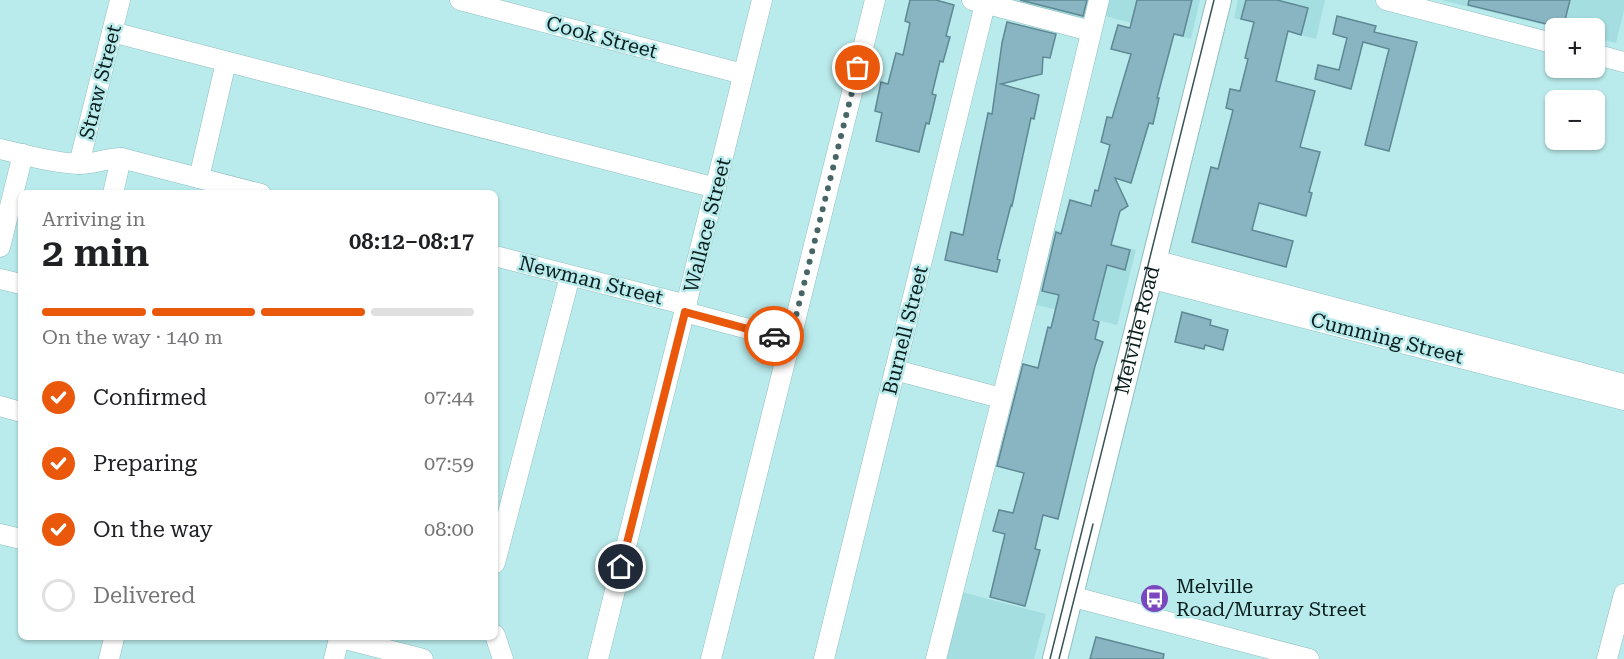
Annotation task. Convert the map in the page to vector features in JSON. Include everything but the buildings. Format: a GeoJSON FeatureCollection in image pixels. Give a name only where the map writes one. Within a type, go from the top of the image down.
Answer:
{"type":"FeatureCollection","features":[{"type":"Feature","properties":{"kind":"main road","name":"Melville Road"},"geometry":{"type":"LineString","coordinates":[[1055,659],[1219,0]]}},
{"type":"Feature","properties":{"kind":"street","name":"Straw Street"},"geometry":{"type":"LineString","coordinates":[[80,164],[120,0]]}},
{"type":"Feature","properties":{"kind":"street","name":"Cook Street"},"geometry":{"type":"LineString","coordinates":[[460,0],[743,74]]}},
{"type":"Feature","properties":{"kind":"street","name":"Wallace Street"},"geometry":{"type":"LineString","coordinates":[[598,659],[762,0]]}},
{"type":"Feature","properties":{"kind":"street"},"geometry":{"type":"LineString","coordinates":[[711,659],[875,0]]}},
{"type":"Feature","properties":{"kind":"street"},"geometry":{"type":"LineString","coordinates":[[936,659],[1099,0]]}},
{"type":"Feature","properties":{"kind":"street"},"geometry":{"type":"LineString","coordinates":[[981,1],[1092,31]]}},
{"type":"Feature","properties":{"kind":"street","name":"Burnell Street"},"geometry":{"type":"LineString","coordinates":[[824,659],[895,370],[981,1]]}},
{"type":"Feature","properties":{"kind":"street"},"geometry":{"type":"LineString","coordinates":[[1396,1],[1545,41]]}},
{"type":"Feature","properties":{"kind":"street"},"geometry":{"type":"LineString","coordinates":[[112,32],[716,188]]}},
{"type":"Feature","properties":{"kind":"street"},"geometry":{"type":"LineString","coordinates":[[1605,57],[1624,62]]}},
{"type":"Feature","properties":{"kind":"street"},"geometry":{"type":"LineString","coordinates":[[198,178],[226,62]]}},
{"type":"Feature","properties":{"kind":"street"},"geometry":{"type":"LineString","coordinates":[[0,149],[80,164],[121,158],[198,178],[225,189]]}},
{"type":"Feature","properties":{"kind":"street"},"geometry":{"type":"LineString","coordinates":[[0,248],[22,154]]}},
{"type":"Feature","properties":{"kind":"street"},"geometry":{"type":"LineString","coordinates":[[114,190],[121,158]]}},
{"type":"Feature","properties":{"kind":"street","name":"Newman Street"},"geometry":{"type":"LineString","coordinates":[[498,257],[790,340]]}},
{"type":"Feature","properties":{"kind":"street","name":"Cumming Street"},"geometry":{"type":"LineString","coordinates":[[1152,269],[1492,357],[1624,384]]}},
{"type":"Feature","properties":{"kind":"street"},"geometry":{"type":"LineString","coordinates":[[498,552],[570,276]]}},
{"type":"Feature","properties":{"kind":"street"},"geometry":{"type":"LineString","coordinates":[[0,279],[18,284]]}},
{"type":"Feature","properties":{"kind":"street","name":"Cumming Street"},"geometry":{"type":"LineString","coordinates":[[1492,357],[1624,400]]}},
{"type":"Feature","properties":{"kind":"street"},"geometry":{"type":"LineString","coordinates":[[895,370],[1001,398]]}},
{"type":"Feature","properties":{"kind":"street"},"geometry":{"type":"LineString","coordinates":[[0,406],[18,410]]}},
{"type":"Feature","properties":{"kind":"street"},"geometry":{"type":"LineString","coordinates":[[0,534],[18,538]]}},
{"type":"Feature","properties":{"kind":"street"},"geometry":{"type":"LineString","coordinates":[[1607,659],[1624,594]]}},
{"type":"Feature","properties":{"kind":"street"},"geometry":{"type":"LineString","coordinates":[[1070,596],[1309,659]]}},
{"type":"Feature","properties":{"kind":"street"},"geometry":{"type":"LineString","coordinates":[[109,659],[114,640]]}},
{"type":"Feature","properties":{"kind":"street"},"geometry":{"type":"LineString","coordinates":[[334,659],[339,640]]}},
{"type":"Feature","properties":{"kind":"street"},"geometry":{"type":"LineString","coordinates":[[348,640],[423,659]]}},
{"type":"Feature","properties":{"kind":"street"},"geometry":{"type":"LineString","coordinates":[[497,640],[503,659]]}},
{"type":"Feature","properties":{"kind":"shaded area"},"geometry":{"type":"Polygon","coordinates":[[[1002,0],[1200,0],[1191,39],[1094,13],[1089,33],[1002,0]]]}},
{"type":"Feature","properties":{"kind":"shaded area"},"geometry":{"type":"Polygon","coordinates":[[[1238,0],[1325,0],[1316,39],[1234,18],[1238,0]]]}},
{"type":"Feature","properties":{"kind":"shaded area"},"geometry":{"type":"Polygon","coordinates":[[[1441,0],[1624,0],[1624,10],[1616,43],[1605,40],[1605,18],[1545,18],[1545,25],[1441,0]]]}},
{"type":"Feature","properties":{"kind":"shaded area"},"geometry":{"type":"Polygon","coordinates":[[[1048,228],[1136,250],[1117,325],[1029,303],[1048,228]]]}},
{"type":"Feature","properties":{"kind":"shaded area"},"geometry":{"type":"Polygon","coordinates":[[[954,590],[1046,614],[1034,659],[937,659],[954,590]]]}},
{"type":"Feature","properties":{"kind":"tram line"},"geometry":{"type":"LineString","coordinates":[[1050,659],[1214,0]]}},
{"type":"Feature","properties":{"kind":"tram line"},"geometry":{"type":"LineString","coordinates":[[1059,659],[1093,524]]}},
{"type":"Feature","properties":{"kind":"way so far"},"geometry":{"type":"LineString","coordinates":[[774,336],[790,340],[858,68]]}},
{"type":"Feature","properties":{"kind":"place","name":"Melville Road/Murray Street"},"geometry":{"type":"Point","coordinates":[1155,598]}},
{"type":"Feature","properties":{"kind":"route"},"geometry":{"type":"LineString","coordinates":[[621,567],[685,312],[774,336]]}}]}
